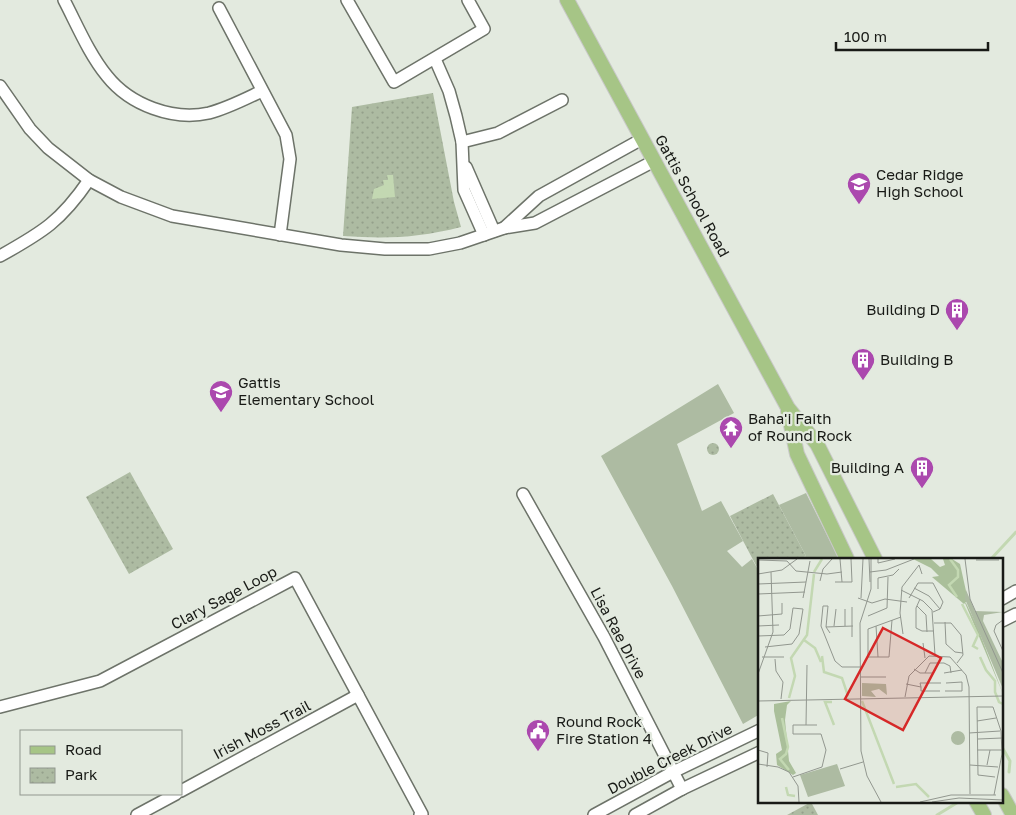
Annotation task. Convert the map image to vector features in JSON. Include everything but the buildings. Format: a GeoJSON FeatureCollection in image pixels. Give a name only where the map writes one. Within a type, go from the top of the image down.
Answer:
{"type":"FeatureCollection","features":[{"type":"Feature","properties":{"kind":"main road","name":"Gattis School Road"},"geometry":{"type":"LineString","coordinates":[[566,0],[788,408],[817,444],[874,558]]}},
{"type":"Feature","properties":{"kind":"main road","name":"Gattis School Road"},"geometry":{"type":"LineString","coordinates":[[788,408],[798,454],[847,558]]}},
{"type":"Feature","properties":{"kind":"main road"},"geometry":{"type":"LineString","coordinates":[[1004,799],[1013,815]]}},
{"type":"Feature","properties":{"kind":"main road"},"geometry":{"type":"LineString","coordinates":[[977,802],[984,815]]}},
{"type":"Feature","properties":{"kind":"street"},"geometry":{"type":"LineString","coordinates":[[64,0],[106,76],[125,94],[140,103],[165,112],[200,114],[226,108],[262,91]]}},
{"type":"Feature","properties":{"kind":"street"},"geometry":{"type":"LineString","coordinates":[[347,0],[394,82],[484,29],[468,0]]}},
{"type":"Feature","properties":{"kind":"street"},"geometry":{"type":"LineString","coordinates":[[219,8],[286,135],[290,147],[280,235]]}},
{"type":"Feature","properties":{"kind":"street"},"geometry":{"type":"LineString","coordinates":[[434,58],[449,91],[462,142],[464,190],[494,231]]}},
{"type":"Feature","properties":{"kind":"street"},"geometry":{"type":"LineString","coordinates":[[0,89],[30,129],[48,148],[89,180],[121,197],[172,216],[341,245],[420,249],[442,247],[494,231],[543,220],[654,161]]}},
{"type":"Feature","properties":{"kind":"street"},"geometry":{"type":"LineString","coordinates":[[462,142],[498,133],[562,100]]}},
{"type":"Feature","properties":{"kind":"street"},"geometry":{"type":"LineString","coordinates":[[494,231],[540,196],[642,139]]}},
{"type":"Feature","properties":{"kind":"street"},"geometry":{"type":"LineString","coordinates":[[0,256],[46,230],[69,208],[89,180]]}},
{"type":"Feature","properties":{"kind":"street","name":"Lisa Rae Drive"},"geometry":{"type":"LineString","coordinates":[[523,494],[604,637],[682,789]]}},
{"type":"Feature","properties":{"kind":"street","name":"Clary Sage Loop"},"geometry":{"type":"LineString","coordinates":[[0,707],[80,688],[100,681],[295,578],[422,814],[420,815]]}},
{"type":"Feature","properties":{"kind":"street"},"geometry":{"type":"LineString","coordinates":[[1004,598],[1016,591]]}},
{"type":"Feature","properties":{"kind":"street"},"geometry":{"type":"LineString","coordinates":[[1004,620],[1016,614]]}},
{"type":"Feature","properties":{"kind":"street","name":"Irish Moss Trail"},"geometry":{"type":"LineString","coordinates":[[182,790],[358,695]]}},
{"type":"Feature","properties":{"kind":"street","name":"Double Creek Drive"},"geometry":{"type":"LineString","coordinates":[[594,815],[673,772],[758,731]]}},
{"type":"Feature","properties":{"kind":"street"},"geometry":{"type":"LineString","coordinates":[[635,815],[682,789],[758,753]]}},
{"type":"Feature","properties":{"kind":"street"},"geometry":{"type":"LineString","coordinates":[[137,815],[174,795]]}},
{"type":"Feature","properties":{"kind":"green space"},"geometry":{"type":"Polygon","coordinates":[[[433,93],[454,202],[461,227],[402,237],[343,236],[352,107],[433,93]]]}},
{"type":"Feature","properties":{"kind":"green space"},"geometry":{"type":"Polygon","coordinates":[[[718,384],[734,413],[677,444],[702,511],[721,501],[743,541],[727,551],[742,567],[752,559],[758,570],[758,715],[743,724],[672,586],[601,456],[718,384]]]}},
{"type":"Feature","properties":{"kind":"green space"},"geometry":{"type":"Polygon","coordinates":[[[715,443],[718,444],[718,454],[711,455],[708,454],[707,447],[708,444],[715,443]]]}},
{"type":"Feature","properties":{"kind":"green space"},"geometry":{"type":"Polygon","coordinates":[[[130,472],[173,549],[129,574],[86,497],[130,472]]]}},
{"type":"Feature","properties":{"kind":"green space"},"geometry":{"type":"Polygon","coordinates":[[[806,493],[838,558],[802,558],[806,556],[779,505],[806,493]]]}},
{"type":"Feature","properties":{"kind":"green space"},"geometry":{"type":"Polygon","coordinates":[[[773,494],[806,556],[802,558],[758,558],[758,569],[730,516],[773,494]]]}},
{"type":"Feature","properties":{"kind":"green space"},"geometry":{"type":"Polygon","coordinates":[[[811,802],[818,815],[787,815],[811,802]]]}},
{"type":"Feature","properties":{"kind":"shaded area"},"geometry":{"type":"Polygon","coordinates":[[[387,175],[393,175],[395,197],[372,199],[374,189],[384,185],[383,180],[388,180],[387,175]]]}},
{"type":"Feature","properties":{"kind":"waterway"},"geometry":{"type":"LineString","coordinates":[[992,558],[1016,532]]}},
{"type":"Feature","properties":{"kind":"waterway"},"geometry":{"type":"LineString","coordinates":[[1004,750],[1010,761],[1009,772]]}},
{"type":"Feature","properties":{"kind":"waterway"},"geometry":{"type":"LineString","coordinates":[[937,815],[958,802]]}},
{"type":"Feature","properties":{"kind":"place","name":"Cedar Ridge High School"},"geometry":{"type":"Point","coordinates":[859,205]}},
{"type":"Feature","properties":{"kind":"place","name":"Building D"},"geometry":{"type":"Point","coordinates":[957,331]}},
{"type":"Feature","properties":{"kind":"place","name":"Building B"},"geometry":{"type":"Point","coordinates":[863,381]}},
{"type":"Feature","properties":{"kind":"place","name":"Gattis Elementary School"},"geometry":{"type":"Point","coordinates":[221,413]}},
{"type":"Feature","properties":{"kind":"place","name":"Baha'i Faith of Round Rock"},"geometry":{"type":"Point","coordinates":[731,449]}},
{"type":"Feature","properties":{"kind":"place","name":"Building A"},"geometry":{"type":"Point","coordinates":[922,489]}},
{"type":"Feature","properties":{"kind":"place","name":"Round Rock Fire Station 4"},"geometry":{"type":"Point","coordinates":[538,752]}}]}
